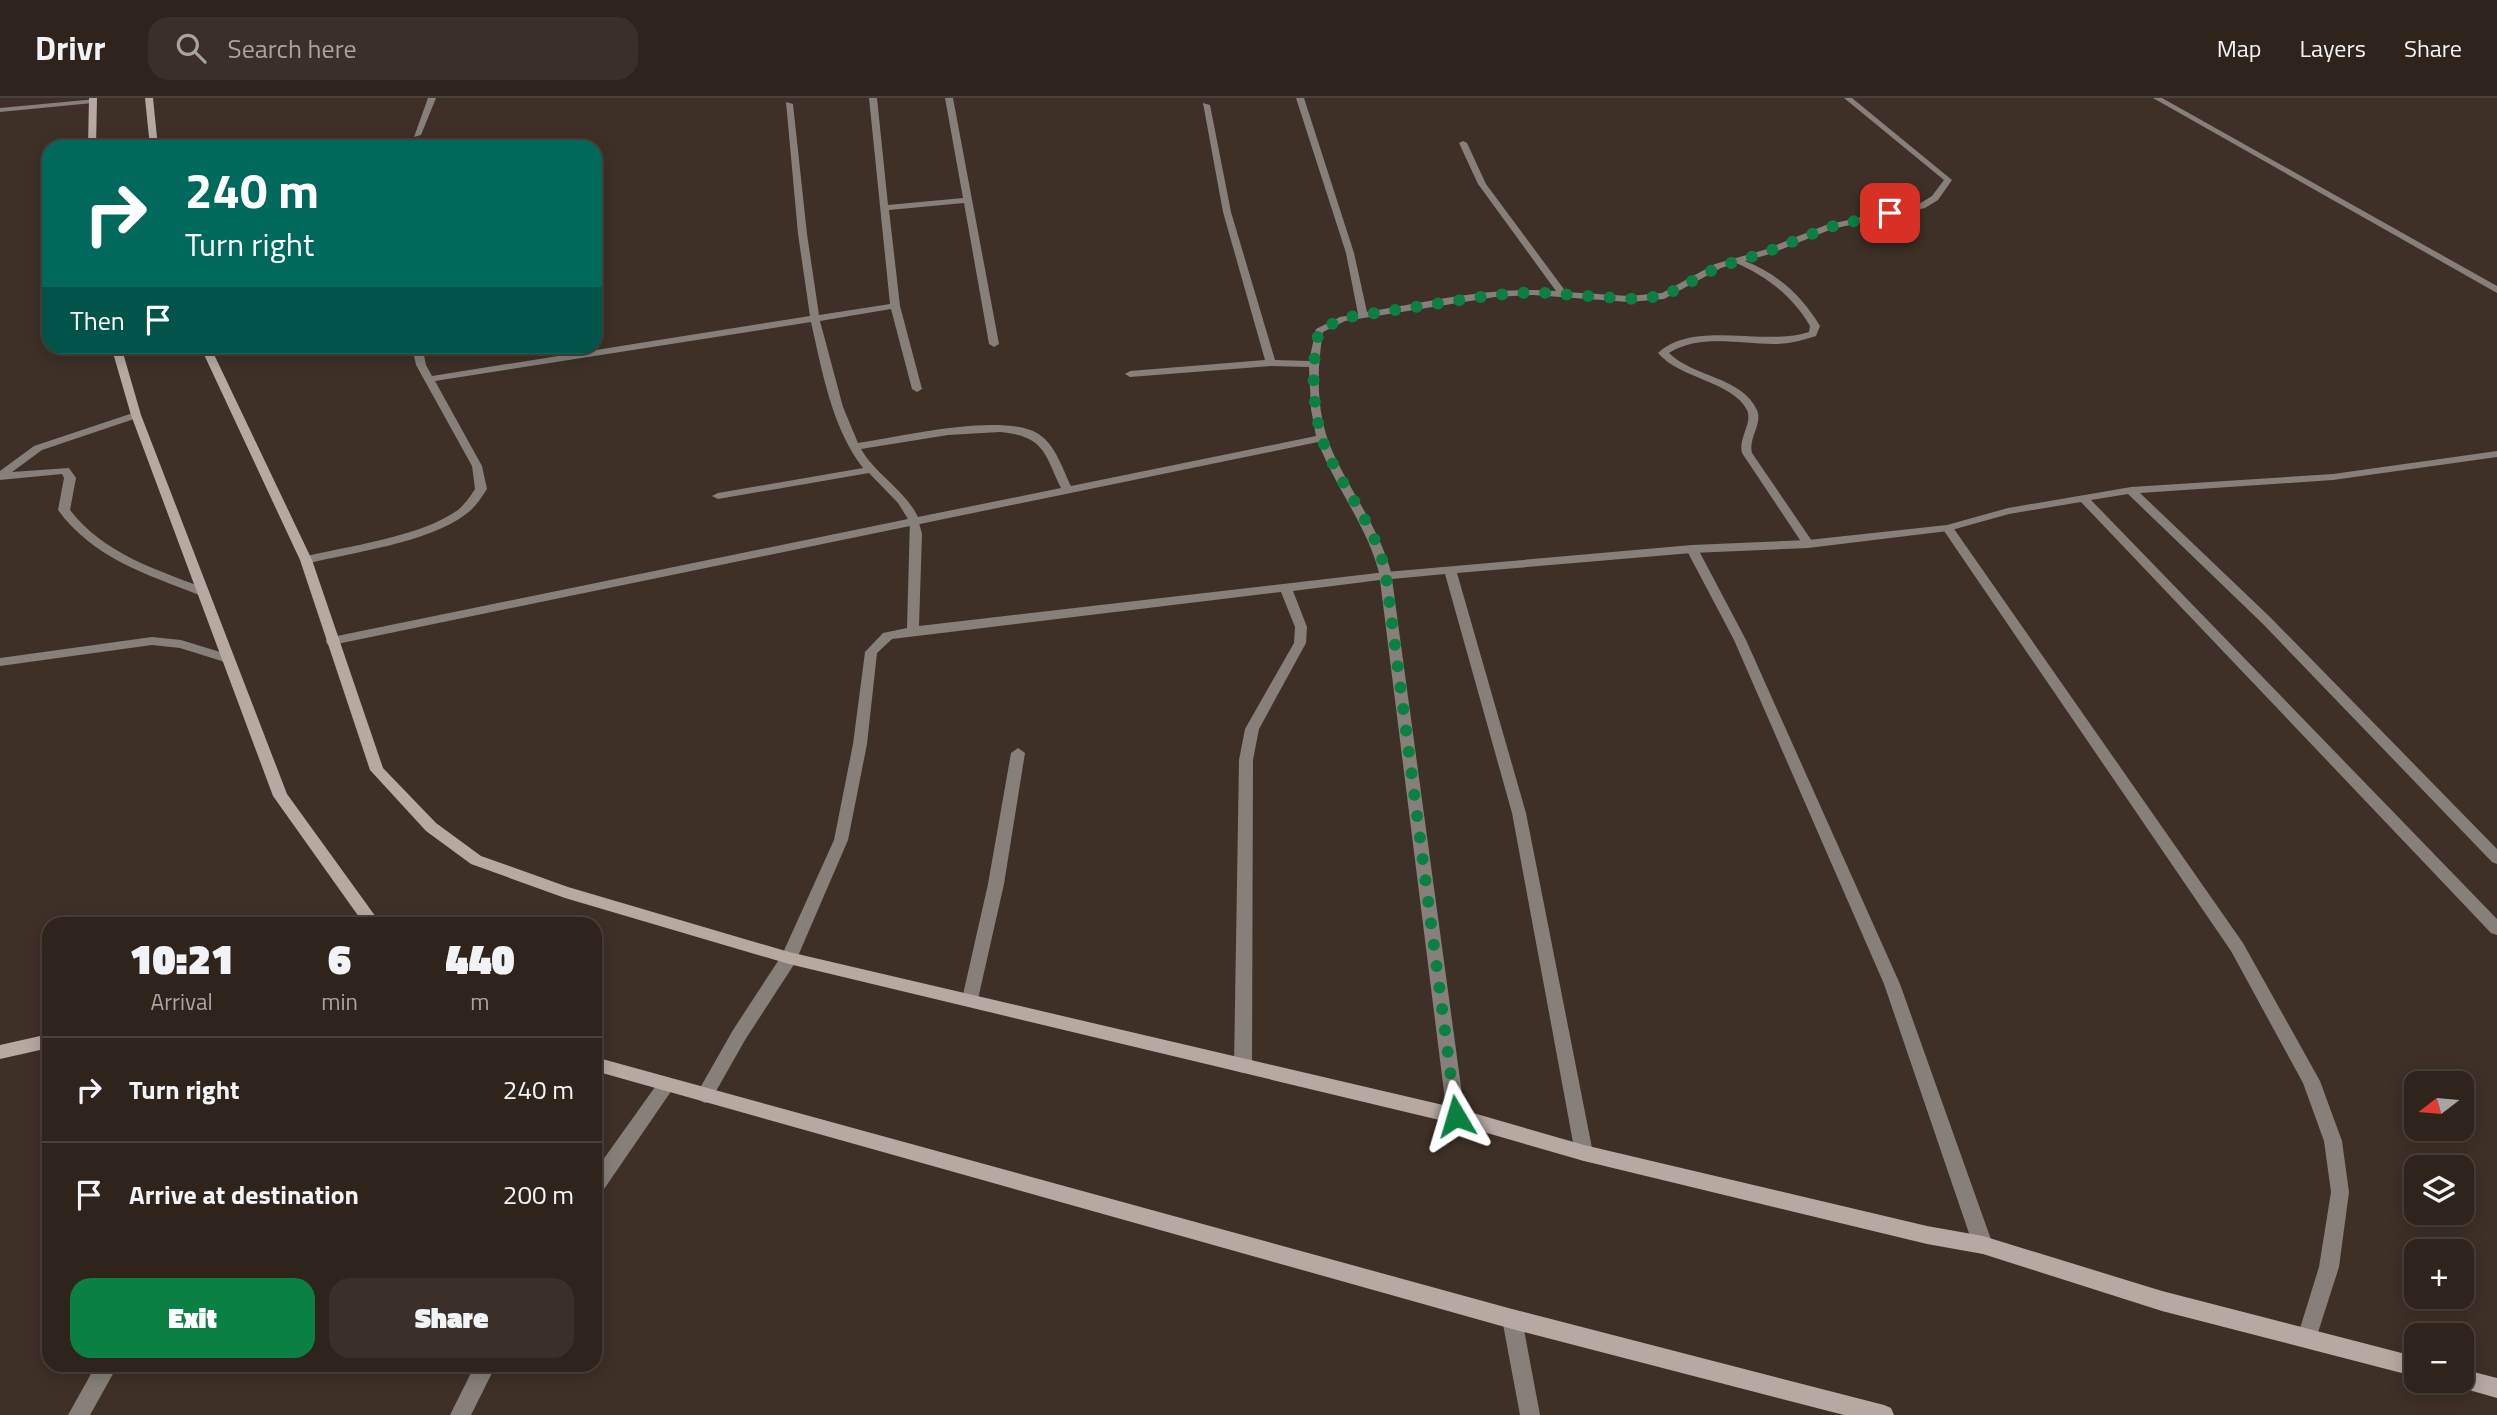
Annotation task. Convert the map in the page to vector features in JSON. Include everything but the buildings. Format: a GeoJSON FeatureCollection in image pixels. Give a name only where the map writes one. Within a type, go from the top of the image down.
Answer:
{"type":"FeatureCollection","features":[{"type":"Feature","properties":{"kind":"street"},"geometry":{"type":"LineString","coordinates":[[149,98],[153,140]]}},
{"type":"Feature","properties":{"kind":"street"},"geometry":{"type":"LineString","coordinates":[[416,135],[432,98]]}},
{"type":"Feature","properties":{"kind":"street"},"geometry":{"type":"LineString","coordinates":[[873,98],[895,306],[917,388]]}},
{"type":"Feature","properties":{"kind":"street"},"geometry":{"type":"LineString","coordinates":[[949,98],[994,344]]}},
{"type":"Feature","properties":{"kind":"street"},"geometry":{"type":"LineString","coordinates":[[1300,98],[1350,253],[1363,315]]}},
{"type":"Feature","properties":{"kind":"street"},"geometry":{"type":"LineString","coordinates":[[1456,1116],[1382,553],[1322,439],[1314,364],[1319,331],[1343,318],[1494,295],[1563,294],[1629,299],[1664,296],[1718,267],[1829,227],[1922,206],[1946,186],[1948,180],[1943,174],[1848,98]]}},
{"type":"Feature","properties":{"kind":"street"},"geometry":{"type":"LineString","coordinates":[[2157,98],[2497,289]]}},
{"type":"Feature","properties":{"kind":"street"},"geometry":{"type":"LineString","coordinates":[[0,110],[93,100],[92,140]]}},
{"type":"Feature","properties":{"kind":"street"},"geometry":{"type":"LineString","coordinates":[[789,104],[816,317],[839,408],[855,447],[870,470],[903,502],[914,521],[916,534],[913,631]]}},
{"type":"Feature","properties":{"kind":"street"},"geometry":{"type":"LineString","coordinates":[[1206,105],[1227,212],[1271,363]]}},
{"type":"Feature","properties":{"kind":"street"},"geometry":{"type":"LineString","coordinates":[[1463,142],[1482,184],[1563,294]]}},
{"type":"Feature","properties":{"kind":"street"},"geometry":{"type":"LineString","coordinates":[[883,208],[966,200]]}},
{"type":"Feature","properties":{"kind":"street"},"geometry":{"type":"LineString","coordinates":[[1738,261],[1760,271],[1799,301],[1815,326],[1813,334],[1785,341],[1704,340],[1672,347],[1663,353],[1675,363],[1714,379],[1750,407],[1754,416],[1743,444],[1746,453],[1808,544]]}},
{"type":"Feature","properties":{"kind":"street"},"geometry":{"type":"LineString","coordinates":[[602,351],[895,306]]}},
{"type":"Feature","properties":{"kind":"street"},"geometry":{"type":"LineString","coordinates":[[118,354],[136,415],[280,796],[368,917]]}},
{"type":"Feature","properties":{"kind":"street"},"geometry":{"type":"LineString","coordinates":[[209,354],[306,560],[377,770],[431,827],[476,860],[565,892],[789,958],[1456,1116],[1584,1153],[1927,1235],[1983,1245],[2162,1301],[2404,1364]]}},
{"type":"Feature","properties":{"kind":"street"},"geometry":{"type":"LineString","coordinates":[[306,560],[416,531],[457,516],[471,506],[481,489],[477,466],[421,365],[419,354]]}},
{"type":"Feature","properties":{"kind":"street"},"geometry":{"type":"LineString","coordinates":[[429,379],[585,354]]}},
{"type":"Feature","properties":{"kind":"street"},"geometry":{"type":"LineString","coordinates":[[1130,374],[1271,363],[1314,364]]}},
{"type":"Feature","properties":{"kind":"street"},"geometry":{"type":"LineString","coordinates":[[0,477],[38,448],[136,415]]}},
{"type":"Feature","properties":{"kind":"street"},"geometry":{"type":"LineString","coordinates":[[855,447],[972,430],[1014,429],[1038,438],[1068,491]]}},
{"type":"Feature","properties":{"kind":"street"},"geometry":{"type":"LineString","coordinates":[[332,641],[1322,439]]}},
{"type":"Feature","properties":{"kind":"street"},"geometry":{"type":"LineString","coordinates":[[705,1095],[739,1035],[789,958],[841,840],[860,744],[871,652],[888,636],[1386,576],[1692,550],[1808,544],[1948,528],[2008,511],[2131,490],[2333,477],[2497,454]]}},
{"type":"Feature","properties":{"kind":"street"},"geometry":{"type":"LineString","coordinates":[[0,477],[65,470],[70,478],[64,510],[89,538],[120,558],[203,592]]}},
{"type":"Feature","properties":{"kind":"street"},"geometry":{"type":"LineString","coordinates":[[718,496],[870,470]]}},
{"type":"Feature","properties":{"kind":"street"},"geometry":{"type":"LineString","coordinates":[[2131,490],[2267,621],[2497,858]]}},
{"type":"Feature","properties":{"kind":"street"},"geometry":{"type":"LineString","coordinates":[[2082,497],[2497,929]]}},
{"type":"Feature","properties":{"kind":"street"},"geometry":{"type":"LineString","coordinates":[[1948,528],[2237,947],[2311,1081],[2333,1141],[2340,1192],[2329,1267],[2307,1338]]}},
{"type":"Feature","properties":{"kind":"street"},"geometry":{"type":"LineString","coordinates":[[1692,550],[1740,639],[1892,984],[1983,1245]]}},
{"type":"Feature","properties":{"kind":"street"},"geometry":{"type":"LineString","coordinates":[[1450,570],[1519,813],[1584,1153]]}},
{"type":"Feature","properties":{"kind":"street"},"geometry":{"type":"LineString","coordinates":[[1243,1066],[1246,760],[1252,729],[1300,643],[1301,627],[1286,589]]}},
{"type":"Feature","properties":{"kind":"street"},"geometry":{"type":"LineString","coordinates":[[0,662],[152,640],[181,644],[228,659]]}},
{"type":"Feature","properties":{"kind":"street"},"geometry":{"type":"LineString","coordinates":[[970,999],[996,884],[1018,753]]}},
{"type":"Feature","properties":{"kind":"street"},"geometry":{"type":"LineString","coordinates":[[0,1052],[42,1043]]}},
{"type":"Feature","properties":{"kind":"street"},"geometry":{"type":"LineString","coordinates":[[602,1066],[1512,1319],[1884,1415]]}},
{"type":"Feature","properties":{"kind":"street"},"geometry":{"type":"LineString","coordinates":[[602,1176],[666,1085]]}},
{"type":"Feature","properties":{"kind":"street"},"geometry":{"type":"LineString","coordinates":[[1512,1319],[1530,1415]]}},
{"type":"Feature","properties":{"kind":"street"},"geometry":{"type":"LineString","coordinates":[[78,1415],[104,1372]]}},
{"type":"Feature","properties":{"kind":"street"},"geometry":{"type":"LineString","coordinates":[[460,1415],[482,1372]]}},
{"type":"Feature","properties":{"kind":"street"},"geometry":{"type":"LineString","coordinates":[[2474,1382],[2497,1388]]}},
{"type":"Feature","properties":{"kind":"route"},"geometry":{"type":"LineString","coordinates":[[1456,1116],[1382,553],[1365,516],[1322,439],[1314,364],[1319,331],[1343,318],[1405,306],[1494,295],[1533,292],[1629,299],[1664,296],[1718,267],[1767,252],[1829,227],[1890,213]]}}]}
